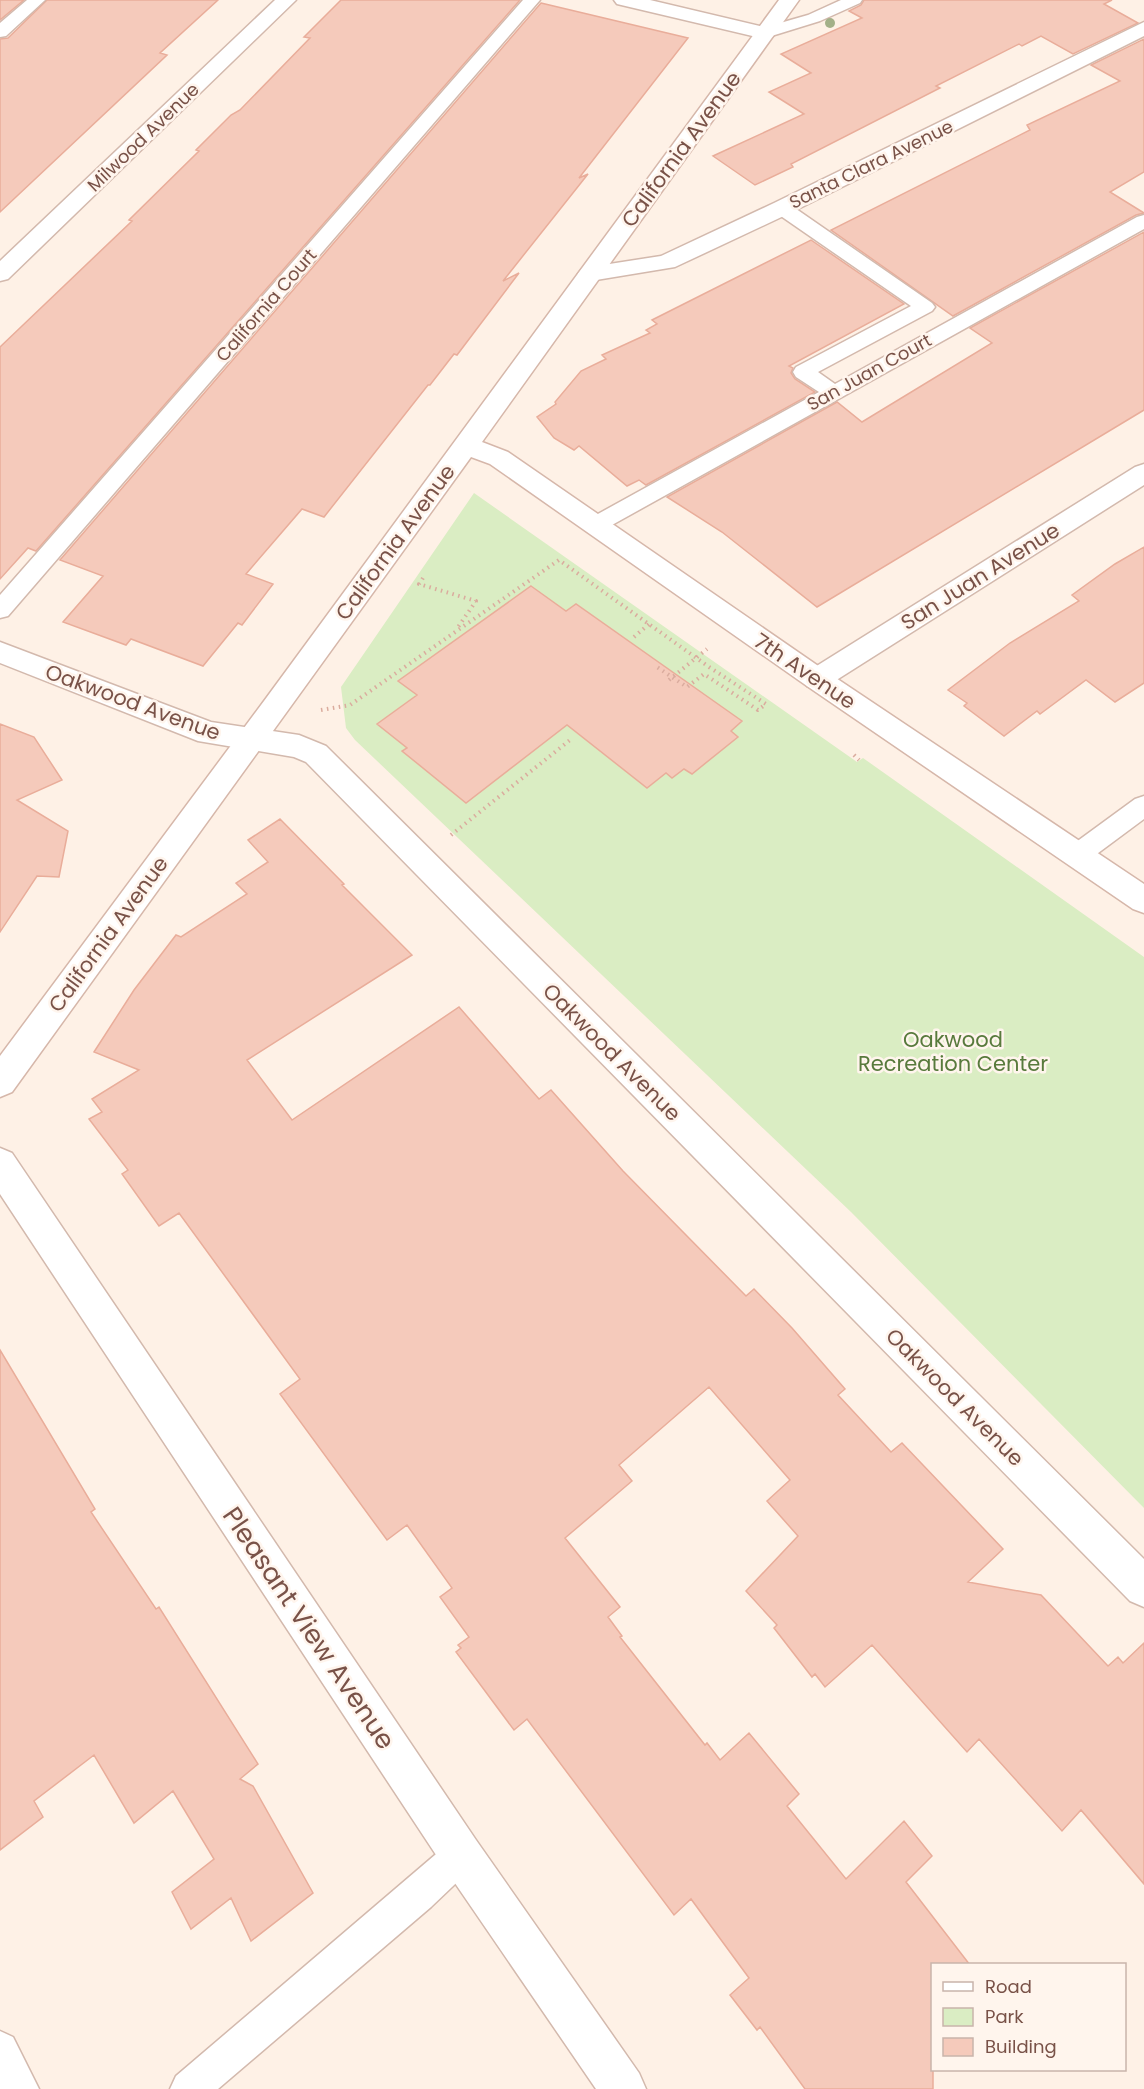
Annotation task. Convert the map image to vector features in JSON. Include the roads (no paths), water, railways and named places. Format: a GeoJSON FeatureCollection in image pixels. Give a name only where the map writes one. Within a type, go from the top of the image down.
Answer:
{"type":"FeatureCollection","features":[{"type":"Feature","properties":{"kind":"street","name":"Milwood Avenue"},"geometry":{"type":"LineString","coordinates":[[0,274],[286,0]]}},
{"type":"Feature","properties":{"kind":"street"},"geometry":{"type":"LineString","coordinates":[[624,0],[765,33]]}},
{"type":"Feature","properties":{"kind":"street","name":"California Avenue"},"geometry":{"type":"LineString","coordinates":[[0,1082],[789,0]]}},
{"type":"Feature","properties":{"kind":"street","name":"Santa Clara Avenue"},"geometry":{"type":"LineString","coordinates":[[590,274],[667,262],[782,208],[1144,28]]}},
{"type":"Feature","properties":{"kind":"street","name":"7th Avenue"},"geometry":{"type":"LineString","coordinates":[[465,445],[499,458],[817,679],[1144,900]]}},
{"type":"Feature","properties":{"kind":"street","name":"San Juan Avenue"},"geometry":{"type":"LineString","coordinates":[[817,679],[1144,473]]}},
{"type":"Feature","properties":{"kind":"street","name":"Oakwood Avenue"},"geometry":{"type":"LineString","coordinates":[[0,652],[208,733],[298,746],[316,754],[1144,1587]]}},
{"type":"Feature","properties":{"kind":"street","name":"Pleasant View Avenue"},"geometry":{"type":"LineString","coordinates":[[0,1164],[461,1855],[623,2089]]}},
{"type":"Feature","properties":{"kind":"lane"},"geometry":{"type":"LineString","coordinates":[[0,32],[37,0]]}},
{"type":"Feature","properties":{"kind":"lane","name":"California Court"},"geometry":{"type":"LineString","coordinates":[[0,610],[532,0]]}},
{"type":"Feature","properties":{"kind":"lane"},"geometry":{"type":"LineString","coordinates":[[765,33],[814,18],[854,0]]}},
{"type":"Feature","properties":{"kind":"lane"},"geometry":{"type":"LineString","coordinates":[[782,208],[925,307],[803,372],[833,392]]}},
{"type":"Feature","properties":{"kind":"lane","name":"San Juan Court"},"geometry":{"type":"LineString","coordinates":[[595,525],[1144,221]]}},
{"type":"Feature","properties":{"kind":"lane"},"geometry":{"type":"LineString","coordinates":[[1077,855],[1144,806]]}},
{"type":"Feature","properties":{"kind":"lane"},"geometry":{"type":"LineString","coordinates":[[189,2089],[461,1855]]}},
{"type":"Feature","properties":{"kind":"lane"},"geometry":{"type":"LineString","coordinates":[[0,2050],[20,2089]]}},
{"type":"Feature","properties":{"kind":"park label","name":"Oakwood Recreation Center"},"geometry":{"type":"Point","coordinates":[953,1051]}}]}
